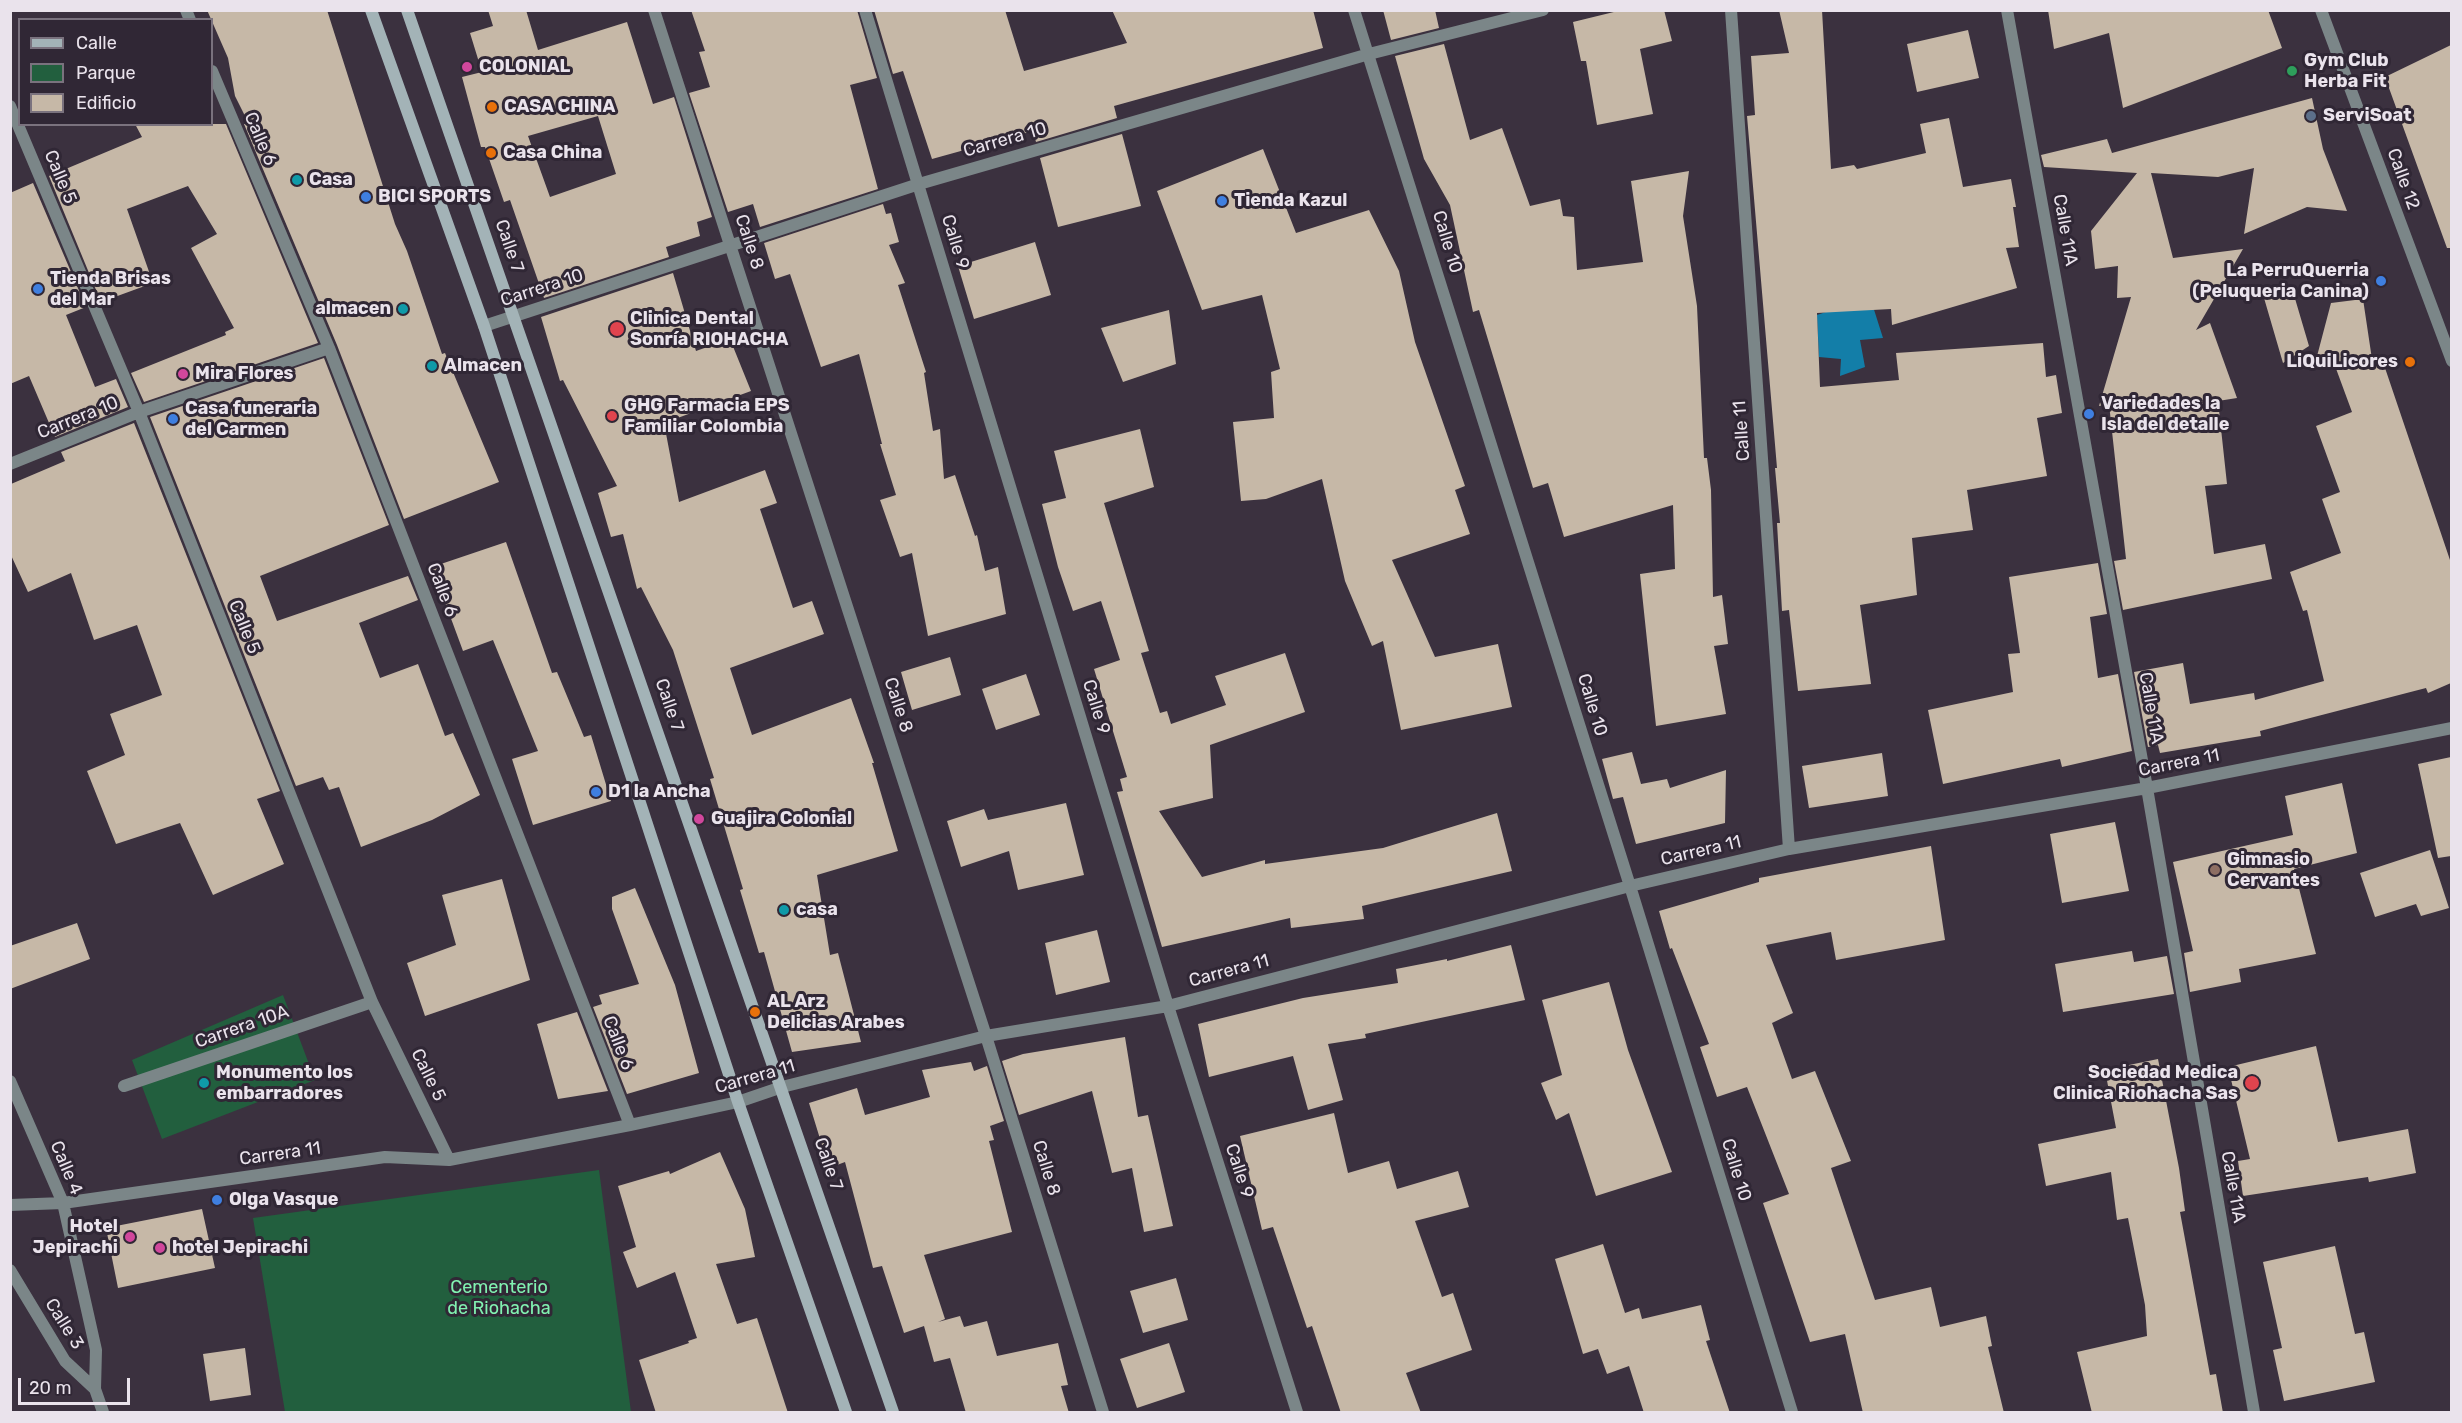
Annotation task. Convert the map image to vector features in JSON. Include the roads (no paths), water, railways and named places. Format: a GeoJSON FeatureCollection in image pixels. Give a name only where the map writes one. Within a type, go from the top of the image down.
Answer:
{"type":"FeatureCollection","features":[{"type":"Feature","properties":{"kind":"street"},"geometry":{"type":"LineString","coordinates":[[371,10],[484,326],[738,1102],[846,1413]]}},
{"type":"Feature","properties":{"kind":"street","name":"Calle 7"},"geometry":{"type":"LineString","coordinates":[[407,10],[783,1087],[893,1413]]}},
{"type":"Feature","properties":{"kind":"street","name":"Calle 8"},"geometry":{"type":"LineString","coordinates":[[654,10],[986,1036],[1103,1413]]}},
{"type":"Feature","properties":{"kind":"street","name":"Calle 9"},"geometry":{"type":"LineString","coordinates":[[865,10],[1168,1006],[1297,1413]]}},
{"type":"Feature","properties":{"kind":"street","name":"Calle 10"},"geometry":{"type":"LineString","coordinates":[[1354,10],[1630,886],[1792,1413]]}},
{"type":"Feature","properties":{"kind":"street","name":"Carrera 10"},"geometry":{"type":"LineString","coordinates":[[484,326],[731,243],[919,184],[1369,54],[1543,10]]}},
{"type":"Feature","properties":{"kind":"street","name":"Calle 11"},"geometry":{"type":"LineString","coordinates":[[1731,10],[1789,849]]}},
{"type":"Feature","properties":{"kind":"street","name":"Calle 11A"},"geometry":{"type":"LineString","coordinates":[[2007,10],[2147,788],[2254,1413]]}},
{"type":"Feature","properties":{"kind":"street","name":"Calle 12"},"geometry":{"type":"LineString","coordinates":[[2321,10],[2451,361]]}},
{"type":"Feature","properties":{"kind":"street","name":"Calle 6"},"geometry":{"type":"LineString","coordinates":[[213,73],[329,348],[630,1125]]}},
{"type":"Feature","properties":{"kind":"street","name":"Calle 5"},"geometry":{"type":"LineString","coordinates":[[10,106],[18,125]]}},
{"type":"Feature","properties":{"kind":"street","name":"Calle 5"},"geometry":{"type":"LineString","coordinates":[[18,126],[139,412],[372,1002],[449,1160]]}},
{"type":"Feature","properties":{"kind":"street","name":"Carrera 10"},"geometry":{"type":"LineString","coordinates":[[10,464],[139,412],[329,348]]}},
{"type":"Feature","properties":{"kind":"street","name":"Carrera 11"},"geometry":{"type":"LineString","coordinates":[[10,1205],[63,1203],[386,1158],[449,1160],[630,1125],[738,1102],[783,1087],[986,1036],[1168,1006],[1630,886],[1789,849],[2147,788],[2451,728]]}},
{"type":"Feature","properties":{"kind":"street","name":"Carrera 10A"},"geometry":{"type":"LineString","coordinates":[[124,1086],[372,1002]]}},
{"type":"Feature","properties":{"kind":"street","name":"Calle 4"},"geometry":{"type":"LineString","coordinates":[[10,1081],[63,1203],[96,1350],[95,1389],[103,1413]]}},
{"type":"Feature","properties":{"kind":"street","name":"Calle 3"},"geometry":{"type":"LineString","coordinates":[[10,1270],[64,1361],[95,1389]]}},
{"type":"Feature","properties":{"kind":"water"},"geometry":{"type":"Polygon","coordinates":[[[1870,297],[1883,338],[1860,340],[1865,367],[1840,376],[1841,359],[1819,357],[1817,315],[1870,297]]]}},
{"type":"Feature","properties":{"kind":"place","name":"COLONIAL"},"geometry":{"type":"Point","coordinates":[467,67]}},
{"type":"Feature","properties":{"kind":"place","name":"Gym Club Herba Fit"},"geometry":{"type":"Point","coordinates":[2292,71]}},
{"type":"Feature","properties":{"kind":"place","name":"CASA CHINA"},"geometry":{"type":"Point","coordinates":[492,107]}},
{"type":"Feature","properties":{"kind":"place","name":"ServiSoat"},"geometry":{"type":"Point","coordinates":[2311,116]}},
{"type":"Feature","properties":{"kind":"place","name":"Casa China"},"geometry":{"type":"Point","coordinates":[491,153]}},
{"type":"Feature","properties":{"kind":"place","name":"Casa"},"geometry":{"type":"Point","coordinates":[297,180]}},
{"type":"Feature","properties":{"kind":"place","name":"BICI SPORTS"},"geometry":{"type":"Point","coordinates":[366,197]}},
{"type":"Feature","properties":{"kind":"place","name":"Tienda Kazul"},"geometry":{"type":"Point","coordinates":[1222,201]}},
{"type":"Feature","properties":{"kind":"place","name":"La PerruQuerria (Peluqueria Canina)"},"geometry":{"type":"Point","coordinates":[2381,281]}},
{"type":"Feature","properties":{"kind":"place","name":"Tienda Brisas del Mar"},"geometry":{"type":"Point","coordinates":[38,289]}},
{"type":"Feature","properties":{"kind":"place","name":"almacen"},"geometry":{"type":"Point","coordinates":[403,309]}},
{"type":"Feature","properties":{"kind":"place","name":"Clinica Dental Sonría RIOHACHA"},"geometry":{"type":"Point","coordinates":[617,329]}},
{"type":"Feature","properties":{"kind":"place","name":"LiQuiLicores"},"geometry":{"type":"Point","coordinates":[2410,362]}},
{"type":"Feature","properties":{"kind":"place","name":"Almacen"},"geometry":{"type":"Point","coordinates":[432,366]}},
{"type":"Feature","properties":{"kind":"place","name":"Mira Flores"},"geometry":{"type":"Point","coordinates":[183,374]}},
{"type":"Feature","properties":{"kind":"place","name":"Variedades la Isla del detalle"},"geometry":{"type":"Point","coordinates":[2089,414]}},
{"type":"Feature","properties":{"kind":"place","name":"GHG Farmacia EPS Familiar Colombia"},"geometry":{"type":"Point","coordinates":[612,416]}},
{"type":"Feature","properties":{"kind":"place","name":"Casa funeraria del Carmen"},"geometry":{"type":"Point","coordinates":[173,419]}},
{"type":"Feature","properties":{"kind":"place","name":"D1 la Ancha"},"geometry":{"type":"Point","coordinates":[596,792]}},
{"type":"Feature","properties":{"kind":"place","name":"Guajira Colonial"},"geometry":{"type":"Point","coordinates":[699,819]}},
{"type":"Feature","properties":{"kind":"place","name":"Gimnasio Cervantes"},"geometry":{"type":"Point","coordinates":[2215,870]}},
{"type":"Feature","properties":{"kind":"place","name":"casa"},"geometry":{"type":"Point","coordinates":[784,910]}},
{"type":"Feature","properties":{"kind":"place","name":"AL Arz Delicias Arabes"},"geometry":{"type":"Point","coordinates":[755,1012]}},
{"type":"Feature","properties":{"kind":"place","name":"Monumento los embarradores"},"geometry":{"type":"Point","coordinates":[204,1083]}},
{"type":"Feature","properties":{"kind":"place","name":"Sociedad Medica Clinica Riohacha Sas"},"geometry":{"type":"Point","coordinates":[2252,1083]}},
{"type":"Feature","properties":{"kind":"place","name":"Olga Vasque"},"geometry":{"type":"Point","coordinates":[217,1200]}},
{"type":"Feature","properties":{"kind":"place","name":"Hotel Jepirachi"},"geometry":{"type":"Point","coordinates":[130,1237]}},
{"type":"Feature","properties":{"kind":"place","name":"hotel Jepirachi"},"geometry":{"type":"Point","coordinates":[160,1248]}},
{"type":"Feature","properties":{"kind":"park label","name":"Cementerio de Riohacha"},"geometry":{"type":"Point","coordinates":[499,1298]}}]}
